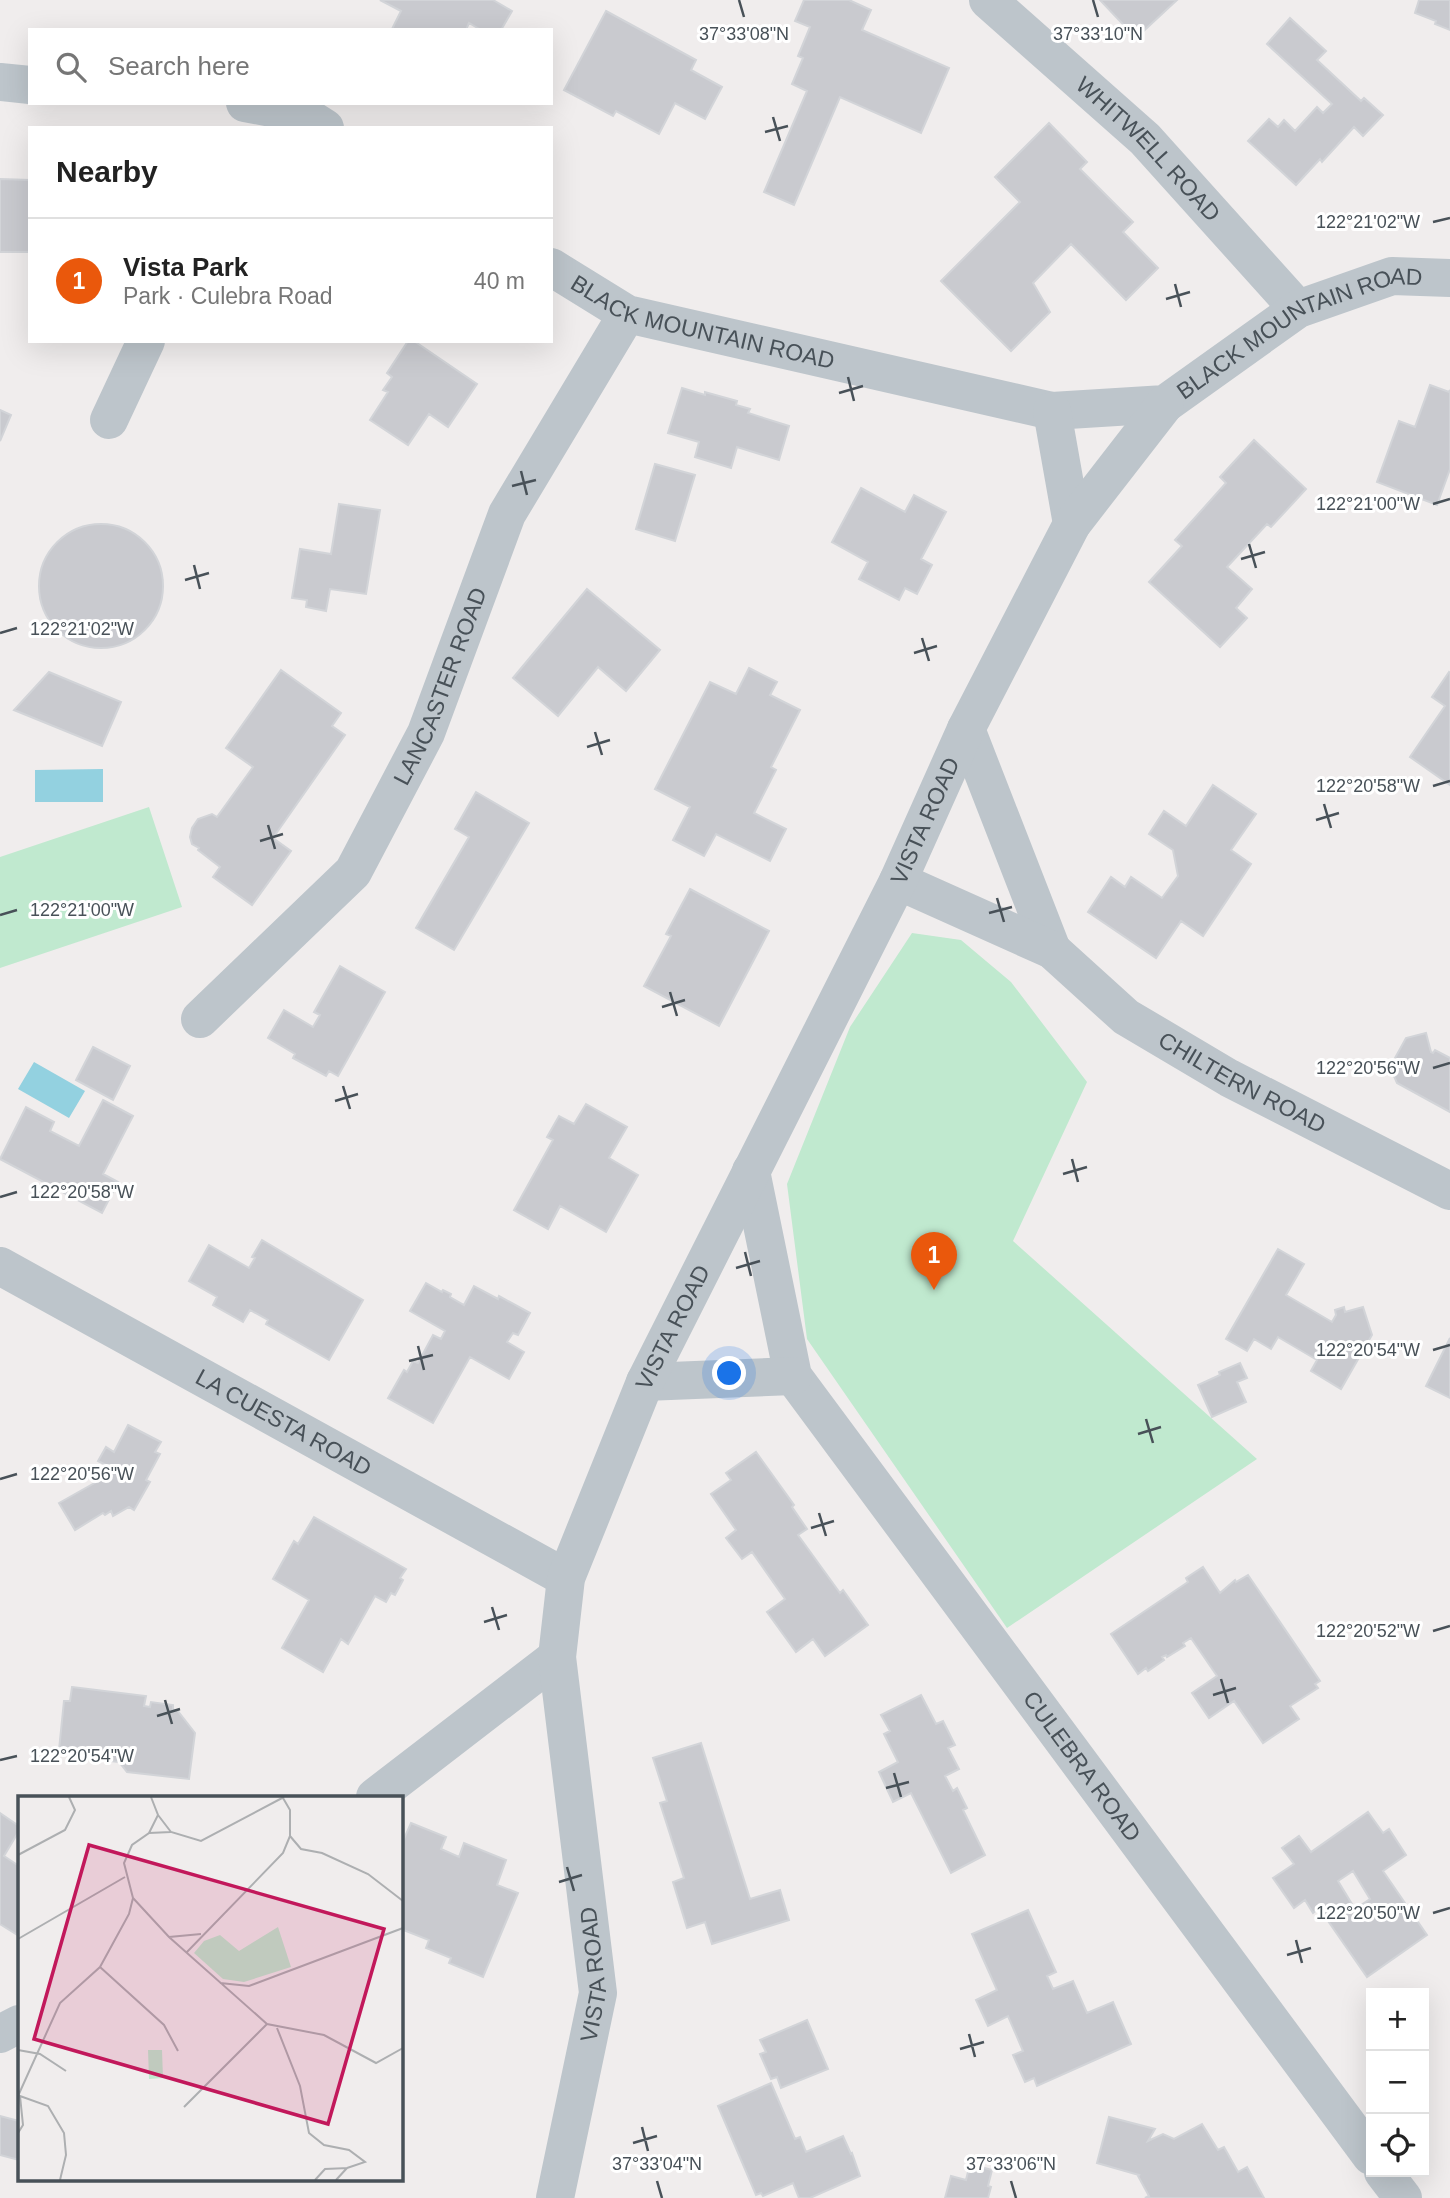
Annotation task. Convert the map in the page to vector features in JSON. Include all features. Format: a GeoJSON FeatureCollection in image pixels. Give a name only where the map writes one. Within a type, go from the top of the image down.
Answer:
{"type":"FeatureCollection","features":[{"type":"Feature","properties":{"kind":"street","name":"WHITWELL ROAD"},"geometry":{"type":"LineString","coordinates":[[988,0],[1145,139],[1298,309]]}},
{"type":"Feature","properties":{"kind":"street"},"geometry":{"type":"LineString","coordinates":[[0,82],[28,85]]}},
{"type":"Feature","properties":{"kind":"street"},"geometry":{"type":"LineString","coordinates":[[246,126],[252,105]]}},
{"type":"Feature","properties":{"kind":"street"},"geometry":{"type":"LineString","coordinates":[[257,105],[303,114],[322,126]]}},
{"type":"Feature","properties":{"kind":"street","name":"BLACK MOUNTAIN ROAD"},"geometry":{"type":"LineString","coordinates":[[553,268],[627,314],[1052,411],[1165,404],[1298,309],[1392,276],[1450,278]]}},
{"type":"Feature","properties":{"kind":"street","name":"LANCASTER ROAD"},"geometry":{"type":"LineString","coordinates":[[200,1018],[353,872],[426,733],[507,514],[627,314]]}},
{"type":"Feature","properties":{"kind":"street"},"geometry":{"type":"LineString","coordinates":[[108,420],[145,343]]}},
{"type":"Feature","properties":{"kind":"street","name":"VISTA ROAD"},"geometry":{"type":"LineString","coordinates":[[555,2198],[598,1993],[557,1657],[566,1578],[645,1382],[898,881],[966,729],[1072,524],[1165,404]]}},
{"type":"Feature","properties":{"kind":"street"},"geometry":{"type":"LineString","coordinates":[[1052,411],[1072,524]]}},
{"type":"Feature","properties":{"kind":"street","name":"CHILTERN ROAD"},"geometry":{"type":"LineString","coordinates":[[966,729],[1052,950]]}},
{"type":"Feature","properties":{"kind":"street","name":"CHILTERN ROAD"},"geometry":{"type":"LineString","coordinates":[[898,881],[1052,950],[1126,1017],[1229,1078],[1450,1191]]}},
{"type":"Feature","properties":{"kind":"street","name":"CULEBRA ROAD"},"geometry":{"type":"LineString","coordinates":[[751,1171],[793,1377],[1366,2149]]}},
{"type":"Feature","properties":{"kind":"street","name":"LA CUESTA ROAD"},"geometry":{"type":"LineString","coordinates":[[0,1266],[566,1578]]}},
{"type":"Feature","properties":{"kind":"street"},"geometry":{"type":"LineString","coordinates":[[645,1382],[793,1377]]}},
{"type":"Feature","properties":{"kind":"street"},"geometry":{"type":"LineString","coordinates":[[376,1796],[557,1657]]}},
{"type":"Feature","properties":{"kind":"street"},"geometry":{"type":"LineString","coordinates":[[0,2034],[18,2025]]}},
{"type":"Feature","properties":{"kind":"street"},"geometry":{"type":"LineString","coordinates":[[1387,2177],[1403,2198]]}},
{"type":"Feature","properties":{"kind":"green space"},"geometry":{"type":"Polygon","coordinates":[[[149,807],[182,907],[0,968],[0,857],[149,807]]]}},
{"type":"Feature","properties":{"kind":"green space"},"geometry":{"type":"Polygon","coordinates":[[[912,933],[961,940],[1011,982],[1087,1082],[1013,1241],[1257,1459],[1007,1628],[807,1339],[787,1184],[850,1027],[912,933]]]}},
{"type":"Feature","properties":{"kind":"water"},"geometry":{"type":"Polygon","coordinates":[[[103,769],[103,802],[35,802],[35,770],[103,769]]]}},
{"type":"Feature","properties":{"kind":"water"},"geometry":{"type":"Polygon","coordinates":[[[34,1062],[85,1091],[69,1118],[18,1089],[34,1062]]]}},
{"type":"Feature","properties":{"kind":"building"},"geometry":{"type":"Polygon","coordinates":[[[380,0],[493,0],[512,11],[502,28],[478,28],[469,23],[467,28],[392,28],[401,11],[380,0]]]}},
{"type":"Feature","properties":{"kind":"building"},"geometry":{"type":"Polygon","coordinates":[[[804,0],[849,0],[871,10],[862,30],[949,68],[921,133],[840,97],[794,205],[764,192],[807,91],[792,84],[803,58],[798,56],[810,27],[795,21],[804,0]]]}},
{"type":"Feature","properties":{"kind":"building"},"geometry":{"type":"Polygon","coordinates":[[[1100,0],[1177,0],[1136,38],[1100,0]]]}},
{"type":"Feature","properties":{"kind":"building"},"geometry":{"type":"Polygon","coordinates":[[[1419,0],[1450,0],[1450,30],[1415,13],[1419,0]]]}},
{"type":"Feature","properties":{"kind":"building"},"geometry":{"type":"Polygon","coordinates":[[[606,11],[696,60],[691,70],[722,87],[705,119],[675,103],[659,134],[616,111],[613,116],[564,90],[606,11]]]}},
{"type":"Feature","properties":{"kind":"building"},"geometry":{"type":"Polygon","coordinates":[[[1290,18],[1326,51],[1317,60],[1361,101],[1364,98],[1383,115],[1363,136],[1354,127],[1322,162],[1320,159],[1296,185],[1248,141],[1269,119],[1278,127],[1284,120],[1295,131],[1317,107],[1323,113],[1332,104],[1267,44],[1290,18]]]}},
{"type":"Feature","properties":{"kind":"building"},"geometry":{"type":"Polygon","coordinates":[[[1049,123],[1087,162],[1080,169],[1133,222],[1123,232],[1158,268],[1126,300],[1071,244],[1033,283],[1050,312],[1011,351],[941,281],[1020,202],[995,177],[1049,123]]]}},
{"type":"Feature","properties":{"kind":"building"},"geometry":{"type":"Polygon","coordinates":[[[0,179],[28,180],[28,252],[0,252],[0,179]]]}},
{"type":"Feature","properties":{"kind":"building"},"geometry":{"type":"Polygon","coordinates":[[[407,343],[417,343],[477,384],[448,427],[429,414],[408,445],[370,420],[388,392],[383,390],[392,377],[387,373],[407,343]]]}},
{"type":"Feature","properties":{"kind":"building"},"geometry":{"type":"Polygon","coordinates":[[[1430,385],[1449,392],[1450,390],[1450,469],[1437,505],[1377,482],[1399,421],[1415,427],[1430,385]]]}},
{"type":"Feature","properties":{"kind":"building"},"geometry":{"type":"Polygon","coordinates":[[[682,388],[737,401],[736,405],[750,409],[748,413],[789,426],[779,460],[737,447],[731,468],[695,457],[699,442],[668,433],[682,388]]]}},
{"type":"Feature","properties":{"kind":"building"},"geometry":{"type":"Polygon","coordinates":[[[0,410],[11,415],[0,441],[0,410]]]}},
{"type":"Feature","properties":{"kind":"building"},"geometry":{"type":"Polygon","coordinates":[[[1254,440],[1306,489],[1271,527],[1267,524],[1227,567],[1252,589],[1236,608],[1247,618],[1220,647],[1149,582],[1182,546],[1175,540],[1226,483],[1220,477],[1254,440]]]}},
{"type":"Feature","properties":{"kind":"building"},"geometry":{"type":"Polygon","coordinates":[[[655,464],[695,475],[675,541],[636,529],[655,464]]]}},
{"type":"Feature","properties":{"kind":"building"},"geometry":{"type":"Polygon","coordinates":[[[861,488],[905,512],[914,495],[946,512],[921,559],[932,565],[917,594],[905,588],[899,600],[859,579],[868,562],[832,542],[861,488]]]}},
{"type":"Feature","properties":{"kind":"building"},"geometry":{"type":"Polygon","coordinates":[[[339,504],[380,510],[366,594],[330,589],[326,611],[306,607],[307,600],[292,598],[300,549],[331,554],[339,504]]]}},
{"type":"Feature","properties":{"kind":"building"},"geometry":{"type":"Polygon","coordinates":[[[101,524],[125,529],[145,542],[158,562],[163,586],[158,610],[145,630],[125,643],[101,648],[77,643],[57,630],[44,610],[39,586],[44,562],[57,542],[77,529],[101,524]]]}},
{"type":"Feature","properties":{"kind":"building"},"geometry":{"type":"Polygon","coordinates":[[[587,589],[660,650],[626,691],[598,667],[558,716],[513,678],[587,589]]]}},
{"type":"Feature","properties":{"kind":"building"},"geometry":{"type":"Polygon","coordinates":[[[749,668],[777,682],[770,695],[800,710],[771,767],[776,770],[754,813],[786,829],[770,861],[716,834],[704,856],[673,840],[690,807],[655,789],[710,682],[736,694],[749,668]]]}},
{"type":"Feature","properties":{"kind":"building"},"geometry":{"type":"Polygon","coordinates":[[[281,670],[341,713],[332,726],[345,735],[273,838],[291,851],[252,905],[213,877],[220,867],[192,844],[190,837],[198,819],[212,814],[217,817],[253,767],[226,748],[281,670]]]}},
{"type":"Feature","properties":{"kind":"building"},"geometry":{"type":"Polygon","coordinates":[[[49,672],[121,702],[102,746],[14,710],[49,672]]]}},
{"type":"Feature","properties":{"kind":"building"},"geometry":{"type":"Polygon","coordinates":[[[1449,672],[1450,785],[1410,757],[1445,706],[1432,697],[1449,672]]]}},
{"type":"Feature","properties":{"kind":"building"},"geometry":{"type":"Polygon","coordinates":[[[1213,785],[1256,814],[1231,850],[1251,864],[1203,936],[1181,921],[1156,958],[1088,912],[1111,877],[1125,887],[1131,877],[1162,898],[1178,876],[1173,850],[1149,834],[1164,811],[1186,826],[1213,785]]]}},
{"type":"Feature","properties":{"kind":"building"},"geometry":{"type":"Polygon","coordinates":[[[476,792],[529,823],[454,950],[416,928],[469,837],[455,829],[476,792]]]}},
{"type":"Feature","properties":{"kind":"building"},"geometry":{"type":"Polygon","coordinates":[[[690,889],[769,931],[719,1026],[644,986],[671,936],[666,934],[690,889]]]}},
{"type":"Feature","properties":{"kind":"building"},"geometry":{"type":"Polygon","coordinates":[[[340,966],[385,992],[338,1076],[329,1071],[326,1076],[293,1058],[295,1054],[268,1038],[284,1010],[313,1027],[320,1015],[314,1012],[340,966]]]}},
{"type":"Feature","properties":{"kind":"building"},"geometry":{"type":"Polygon","coordinates":[[[1426,1033],[1431,1052],[1435,1050],[1450,1058],[1450,1112],[1397,1083],[1390,1067],[1406,1038],[1426,1033]]]}},
{"type":"Feature","properties":{"kind":"building"},"geometry":{"type":"Polygon","coordinates":[[[93,1047],[130,1066],[113,1100],[76,1080],[93,1047]]]}},
{"type":"Feature","properties":{"kind":"building"},"geometry":{"type":"Polygon","coordinates":[[[103,1100],[133,1116],[103,1174],[118,1182],[102,1213],[0,1159],[26,1107],[54,1122],[50,1131],[79,1146],[103,1100]]]}},
{"type":"Feature","properties":{"kind":"building"},"geometry":{"type":"Polygon","coordinates":[[[586,1104],[627,1127],[609,1158],[638,1175],[606,1232],[560,1206],[548,1229],[514,1210],[553,1140],[547,1137],[559,1116],[574,1124],[586,1104]]]}},
{"type":"Feature","properties":{"kind":"building"},"geometry":{"type":"Polygon","coordinates":[[[262,1240],[363,1300],[329,1360],[266,1324],[268,1320],[250,1310],[243,1322],[213,1305],[217,1297],[189,1281],[209,1245],[249,1268],[262,1240]]]}},
{"type":"Feature","properties":{"kind":"building"},"geometry":{"type":"Polygon","coordinates":[[[1278,1249],[1304,1264],[1286,1295],[1332,1322],[1336,1315],[1335,1310],[1344,1307],[1345,1312],[1363,1307],[1372,1335],[1341,1389],[1311,1371],[1317,1360],[1278,1337],[1271,1349],[1254,1339],[1247,1351],[1226,1339],[1278,1249]]]}},
{"type":"Feature","properties":{"kind":"building"},"geometry":{"type":"Polygon","coordinates":[[[426,1283],[451,1294],[450,1297],[464,1305],[474,1286],[530,1313],[518,1335],[513,1333],[507,1342],[524,1352],[509,1379],[470,1357],[433,1423],[388,1398],[404,1370],[407,1372],[413,1361],[418,1363],[433,1335],[441,1339],[445,1331],[410,1311],[426,1283]]]}},
{"type":"Feature","properties":{"kind":"building"},"geometry":{"type":"Polygon","coordinates":[[[1450,1338],[1450,1398],[1426,1386],[1450,1338]]]}},
{"type":"Feature","properties":{"kind":"building"},"geometry":{"type":"Polygon","coordinates":[[[1240,1363],[1247,1378],[1237,1382],[1246,1402],[1212,1417],[1198,1385],[1240,1363]]]}},
{"type":"Feature","properties":{"kind":"building"},"geometry":{"type":"Polygon","coordinates":[[[128,1425],[161,1442],[155,1452],[160,1454],[146,1480],[150,1482],[134,1510],[129,1507],[113,1516],[111,1511],[105,1515],[103,1513],[75,1530],[59,1503],[98,1481],[106,1465],[98,1461],[106,1447],[114,1452],[128,1425]]]}},
{"type":"Feature","properties":{"kind":"building"},"geometry":{"type":"Polygon","coordinates":[[[756,1452],[794,1505],[792,1507],[807,1529],[798,1535],[840,1593],[843,1590],[868,1625],[825,1656],[813,1639],[796,1652],[767,1612],[785,1599],[752,1552],[742,1559],[726,1538],[736,1530],[711,1494],[731,1480],[726,1473],[756,1452]]]}},
{"type":"Feature","properties":{"kind":"building"},"geometry":{"type":"Polygon","coordinates":[[[314,1517],[406,1569],[395,1595],[391,1593],[386,1602],[375,1596],[348,1644],[341,1639],[323,1672],[282,1648],[309,1600],[273,1579],[294,1541],[298,1544],[314,1517]]]}},
{"type":"Feature","properties":{"kind":"building"},"geometry":{"type":"Polygon","coordinates":[[[1203,1567],[1220,1593],[1235,1580],[1236,1582],[1248,1575],[1320,1681],[1315,1684],[1318,1688],[1290,1706],[1299,1719],[1263,1743],[1234,1701],[1209,1718],[1192,1693],[1217,1676],[1191,1638],[1183,1643],[1185,1646],[1167,1657],[1162,1657],[1164,1660],[1148,1671],[1146,1668],[1138,1674],[1111,1634],[1188,1582],[1186,1578],[1203,1567]]]}},
{"type":"Feature","properties":{"kind":"building"},"geometry":{"type":"Polygon","coordinates":[[[72,1687],[146,1696],[144,1706],[150,1707],[151,1702],[173,1705],[173,1710],[177,1710],[195,1733],[189,1779],[127,1772],[119,1762],[85,1758],[85,1754],[59,1750],[64,1701],[70,1701],[72,1687]]]}},
{"type":"Feature","properties":{"kind":"building"},"geometry":{"type":"Polygon","coordinates":[[[921,1695],[936,1724],[943,1721],[955,1745],[948,1748],[959,1769],[945,1776],[953,1791],[957,1788],[967,1808],[963,1810],[985,1855],[951,1873],[911,1793],[893,1802],[879,1772],[898,1762],[884,1734],[890,1731],[881,1715],[921,1695]]]}},
{"type":"Feature","properties":{"kind":"building"},"geometry":{"type":"Polygon","coordinates":[[[701,1743],[750,1899],[780,1890],[789,1920],[712,1944],[705,1922],[687,1928],[673,1882],[684,1878],[660,1803],[667,1801],[653,1758],[701,1743]]]}},
{"type":"Feature","properties":{"kind":"building"},"geometry":{"type":"Polygon","coordinates":[[[1368,1812],[1383,1833],[1389,1829],[1406,1855],[1383,1871],[1427,1935],[1367,1977],[1319,1908],[1313,1913],[1305,1900],[1294,1908],[1273,1878],[1294,1864],[1282,1848],[1299,1836],[1311,1852],[1368,1812]],[[1353,1871],[1338,1881],[1355,1909],[1370,1899],[1353,1871]]]}},
{"type":"Feature","properties":{"kind":"building"},"geometry":{"type":"Polygon","coordinates":[[[0,1813],[18,1825],[18,1833],[4,1856],[18,1865],[18,1935],[0,1924],[0,1813]]]}},
{"type":"Feature","properties":{"kind":"building"},"geometry":{"type":"Polygon","coordinates":[[[411,1823],[446,1837],[441,1849],[459,1857],[464,1843],[506,1860],[497,1885],[518,1893],[483,1977],[449,1963],[451,1958],[426,1948],[429,1940],[402,1929],[403,1841],[411,1823]]]}},
{"type":"Feature","properties":{"kind":"building"},"geometry":{"type":"Polygon","coordinates":[[[1028,1910],[1056,1972],[1047,1976],[1053,1989],[1073,1981],[1087,2013],[1113,2002],[1131,2044],[1037,2086],[1034,2078],[1025,2082],[1013,2055],[1023,2051],[1008,2016],[988,2026],[976,2000],[997,1990],[972,1934],[1028,1910]]]}},
{"type":"Feature","properties":{"kind":"building"},"geometry":{"type":"Polygon","coordinates":[[[807,2020],[828,2069],[781,2088],[777,2077],[771,2079],[760,2054],[766,2052],[760,2040],[807,2020]]]}},
{"type":"Feature","properties":{"kind":"building"},"geometry":{"type":"Polygon","coordinates":[[[771,2083],[795,2139],[800,2137],[806,2152],[843,2136],[860,2176],[810,2198],[799,2198],[793,2183],[763,2196],[761,2193],[756,2195],[718,2106],[771,2083]]]}},
{"type":"Feature","properties":{"kind":"building"},"geometry":{"type":"Polygon","coordinates":[[[0,2116],[18,2121],[18,2160],[0,2155],[0,2116]]]}},
{"type":"Feature","properties":{"kind":"building"},"geometry":{"type":"Polygon","coordinates":[[[1109,2117],[1155,2129],[1148,2141],[1163,2134],[1174,2139],[1202,2124],[1218,2150],[1224,2147],[1238,2172],[1247,2167],[1264,2198],[1145,2198],[1149,2196],[1139,2175],[1097,2163],[1109,2117]]]}},
{"type":"Feature","properties":{"kind":"building"},"geometry":{"type":"Polygon","coordinates":[[[970,2164],[992,2170],[988,2198],[945,2198],[951,2176],[966,2180],[970,2164]]]}},
{"type":"Feature","properties":{"kind":"place","name":"Vista Park"},"geometry":{"type":"Point","coordinates":[934,1290]}}]}
